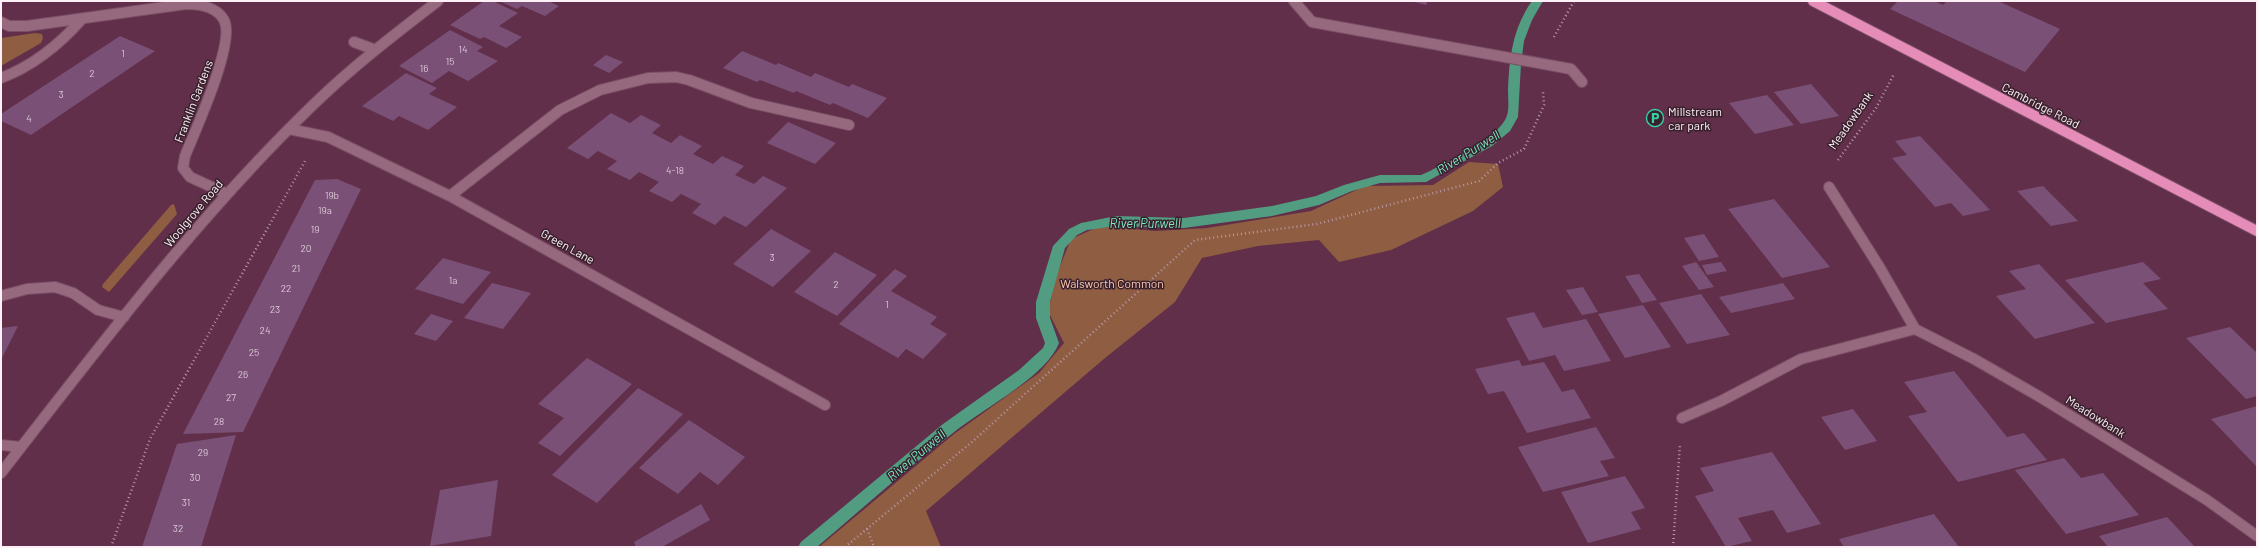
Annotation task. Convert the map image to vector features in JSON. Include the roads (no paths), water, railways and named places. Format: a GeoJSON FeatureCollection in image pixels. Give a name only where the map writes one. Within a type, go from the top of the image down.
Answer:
{"type":"FeatureCollection","features":[{"type":"Feature","properties":{"kind":"main road","name":"Cambridge Road"},"geometry":{"type":"LineString","coordinates":[[1813,1],[2257,231]]}},
{"type":"Feature","properties":{"kind":"street","name":"Woolgrove Road"},"geometry":{"type":"LineString","coordinates":[[1,473],[124,317],[225,193],[269,146],[373,49],[438,1]]}},
{"type":"Feature","properties":{"kind":"street"},"geometry":{"type":"LineString","coordinates":[[1294,1],[1312,22],[1496,54],[1571,70],[1582,82]]}},
{"type":"Feature","properties":{"kind":"street","name":"Franklin Gardens"},"geometry":{"type":"LineString","coordinates":[[1,22],[3,24],[18,26],[204,3],[217,12],[225,21],[226,34],[221,65],[185,156],[183,168],[190,177],[225,193]]}},
{"type":"Feature","properties":{"kind":"street"},"geometry":{"type":"LineString","coordinates":[[1,78],[18,71],[56,45],[70,34],[82,19]]}},
{"type":"Feature","properties":{"kind":"street"},"geometry":{"type":"LineString","coordinates":[[354,42],[373,49]]}},
{"type":"Feature","properties":{"kind":"street"},"geometry":{"type":"LineString","coordinates":[[450,196],[560,110],[600,90],[617,84],[648,78],[676,77],[689,80],[711,87],[751,104],[849,125]]}},
{"type":"Feature","properties":{"kind":"street","name":"Green Lane"},"geometry":{"type":"LineString","coordinates":[[289,128],[328,137],[450,196],[825,405]]}},
{"type":"Feature","properties":{"kind":"street"},"geometry":{"type":"LineString","coordinates":[[1682,418],[1721,401],[1800,360],[1915,329],[1880,268],[1829,187]]}},
{"type":"Feature","properties":{"kind":"street"},"geometry":{"type":"LineString","coordinates":[[1,296],[27,290],[55,288],[73,293],[98,310],[124,317]]}},
{"type":"Feature","properties":{"kind":"street","name":"Meadowbank"},"geometry":{"type":"LineString","coordinates":[[1915,329],[1974,359],[2040,397],[2207,500],[2257,536]]}},
{"type":"Feature","properties":{"kind":"street"},"geometry":{"type":"LineString","coordinates":[[1,446],[21,447]]}},
{"type":"Feature","properties":{"kind":"waterway","name":"River Purwell"},"geometry":{"type":"LineString","coordinates":[[806,547],[948,428],[1024,374],[1049,351],[1052,343],[1043,318],[1043,302],[1059,246],[1073,232],[1085,226],[1116,221],[1184,223],[1272,211],[1319,200],[1348,188],[1380,179],[1422,179],[1434,174],[1488,143],[1506,128],[1511,121],[1514,109],[1515,64],[1519,41],[1526,20],[1538,1]]}},
{"type":"Feature","properties":{"kind":"place","name":"Millstream car park"},"geometry":{"type":"Point","coordinates":[1655,118]}},
{"type":"Feature","properties":{"kind":"park label","name":"Walsworth Common"},"geometry":{"type":"Point","coordinates":[1112,283]}}]}
